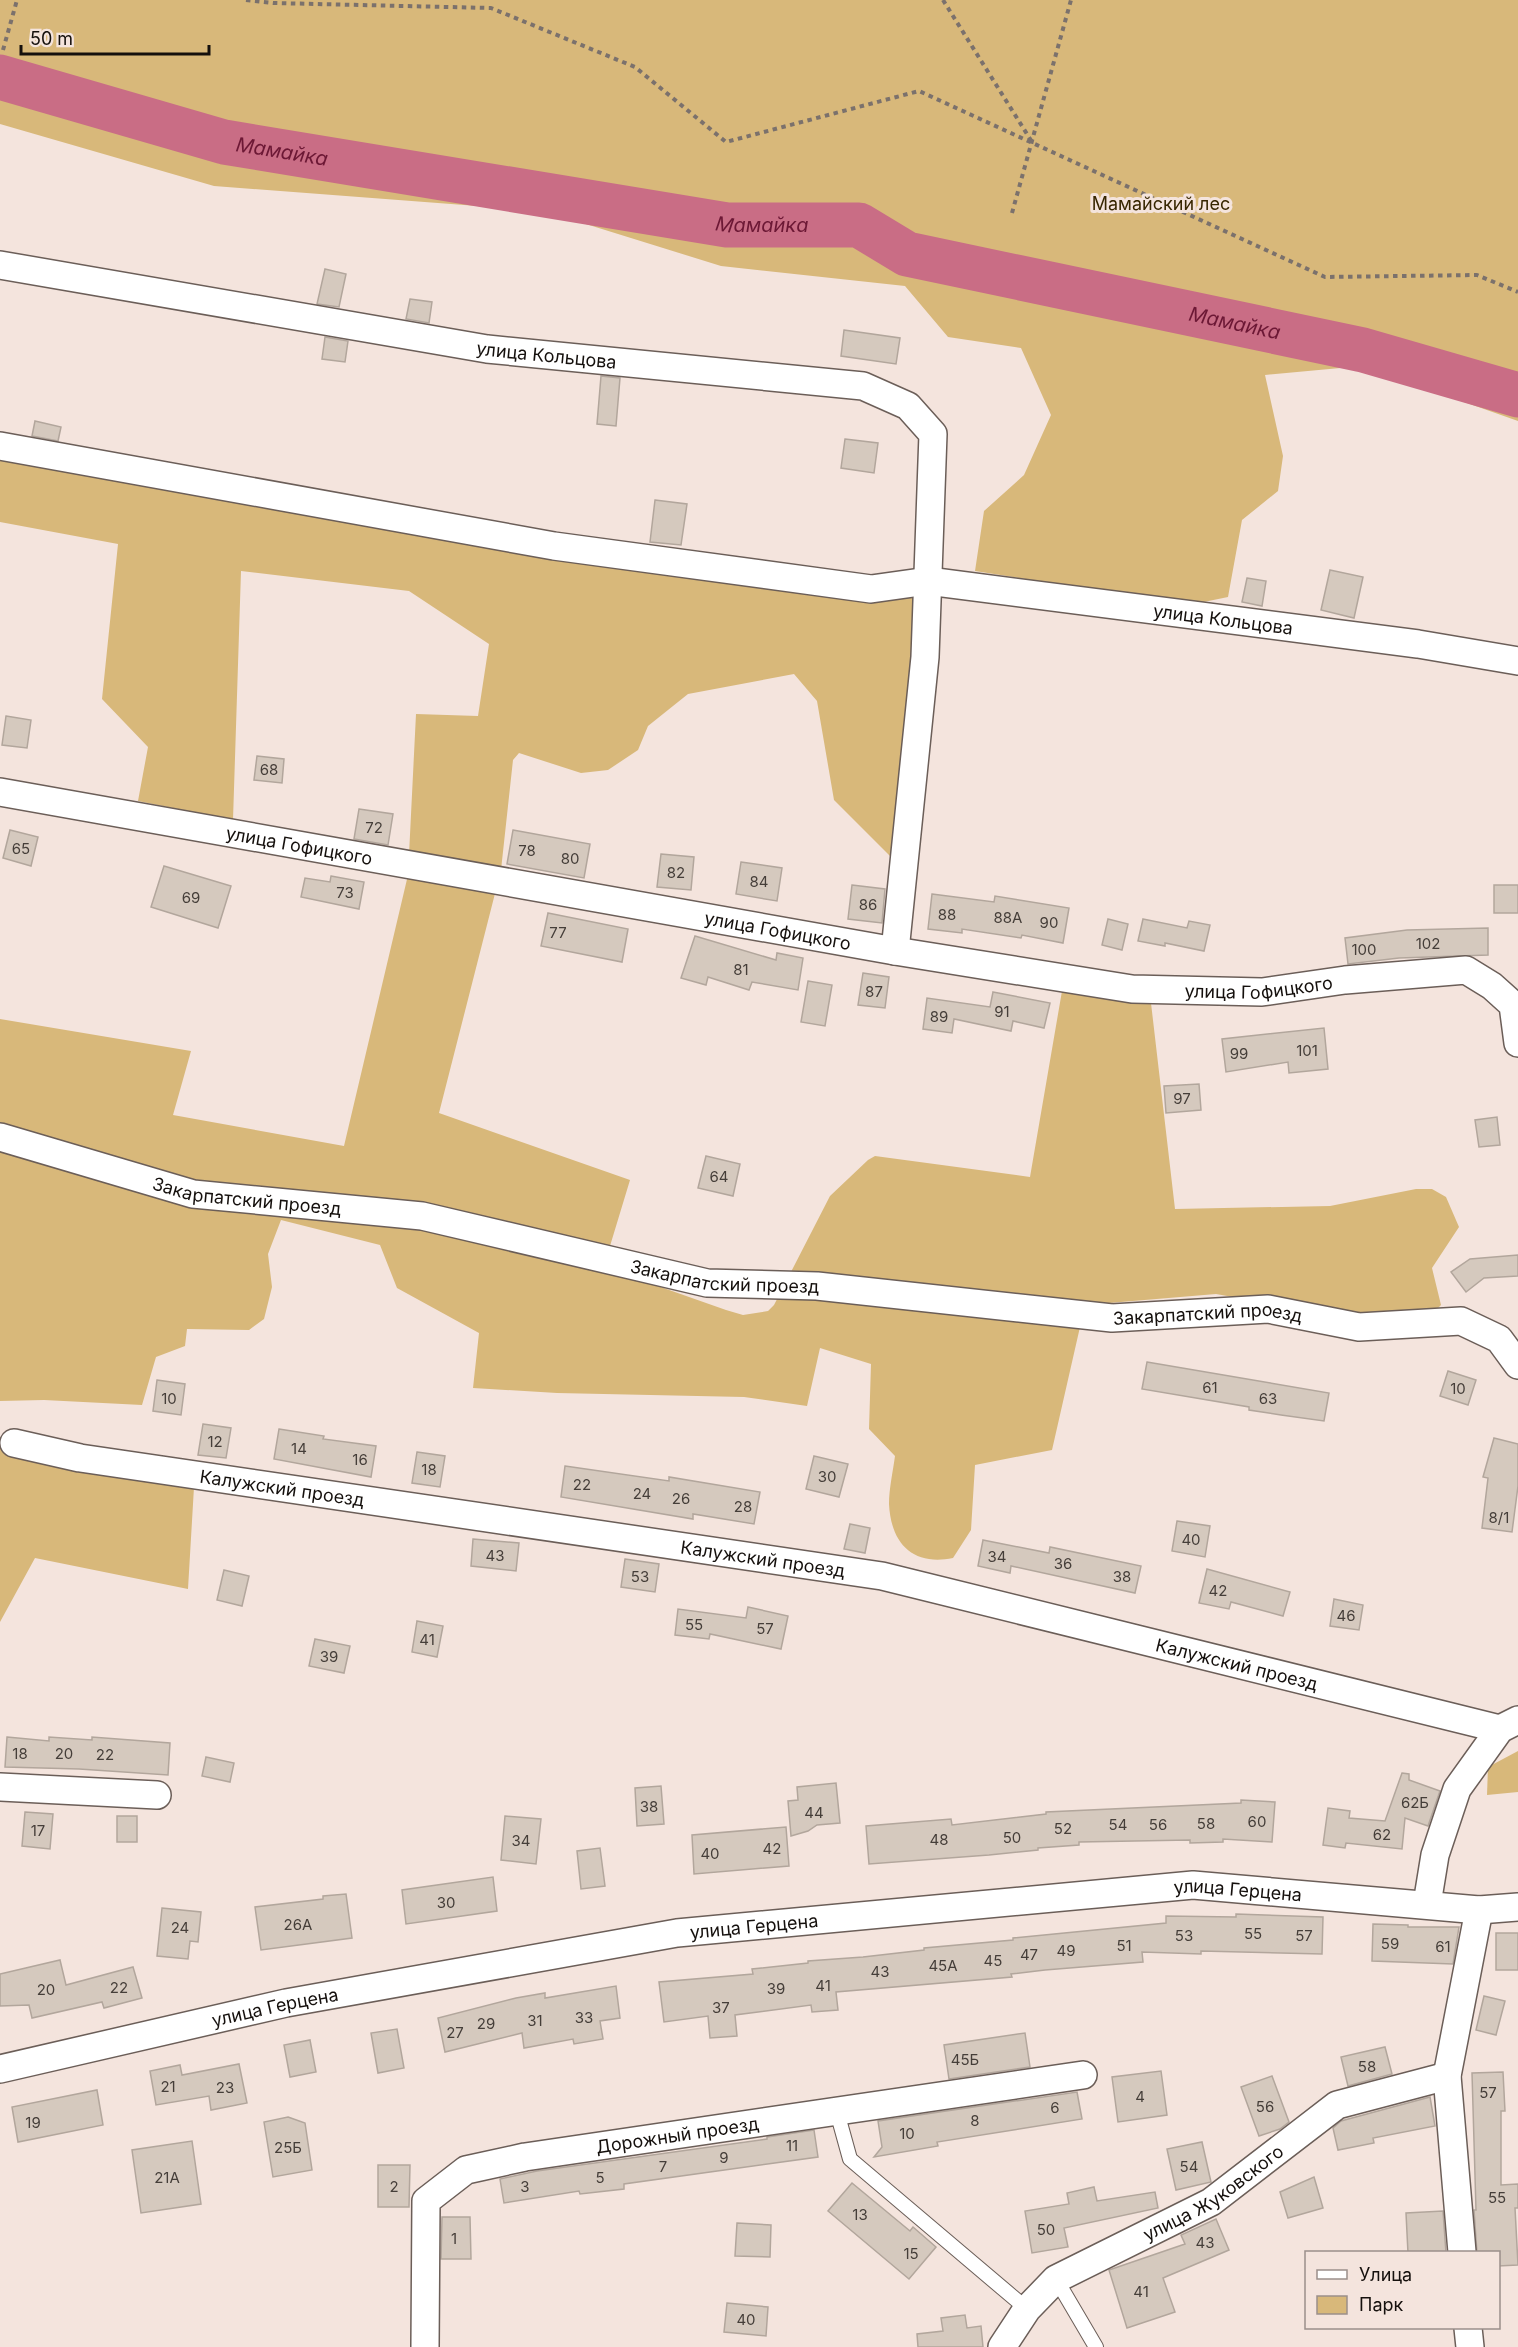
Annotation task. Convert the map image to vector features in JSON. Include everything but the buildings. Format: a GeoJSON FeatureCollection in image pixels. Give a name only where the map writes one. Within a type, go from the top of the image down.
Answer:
{"type":"FeatureCollection","features":[{"type":"Feature","properties":{"kind":"street","name":"улица Кольцова"},"geometry":{"type":"LineString","coordinates":[[0,265],[487,349],[863,386],[908,406],[933,434],[925,657],[895,951]]}},
{"type":"Feature","properties":{"kind":"street","name":"улица Кольцова"},"geometry":{"type":"LineString","coordinates":[[0,446],[554,546],[871,589],[928,581],[1418,644],[1518,661]]}},
{"type":"Feature","properties":{"kind":"street","name":"улица Гофицкого"},"geometry":{"type":"LineString","coordinates":[[0,792],[895,951],[1132,989],[1262,992],[1345,980],[1466,970],[1492,986],[1513,1005],[1518,1043]]}},
{"type":"Feature","properties":{"kind":"street","name":"Закарпатский проезд"},"geometry":{"type":"LineString","coordinates":[[0,1137],[193,1194],[422,1216],[707,1283],[817,1286],[1112,1318],[1268,1309],[1359,1327],[1461,1321],[1499,1339],[1518,1365]]}},
{"type":"Feature","properties":{"kind":"street","name":"Калужский проезд"},"geometry":{"type":"LineString","coordinates":[[14,1443],[80,1458],[882,1576],[1509,1724]]}},
{"type":"Feature","properties":{"kind":"street"},"geometry":{"type":"LineString","coordinates":[[1427,1905],[1435,1855],[1457,1789],[1509,1724]]}},
{"type":"Feature","properties":{"kind":"street"},"geometry":{"type":"LineString","coordinates":[[0,1787],[157,1795]]}},
{"type":"Feature","properties":{"kind":"street","name":"улица Герцена"},"geometry":{"type":"LineString","coordinates":[[0,2069],[286,2003],[677,1933],[1193,1885],[1479,1910],[1518,1907]]}},
{"type":"Feature","properties":{"kind":"street"},"geometry":{"type":"LineString","coordinates":[[1462,2251],[1448,2076],[1479,1910]]}},
{"type":"Feature","properties":{"kind":"street","name":"Дорожный проезд"},"geometry":{"type":"LineString","coordinates":[[425,2347],[426,2201],[466,2170],[525,2157],[1083,2075]]}},
{"type":"Feature","properties":{"kind":"street","name":"улица Жуковского"},"geometry":{"type":"LineString","coordinates":[[1002,2347],[1027,2309],[1056,2279],[1211,2202],[1337,2105],[1448,2076]]}},
{"type":"Feature","properties":{"kind":"street"},"geometry":{"type":"LineString","coordinates":[[1468,2329],[1470,2347]]}},
{"type":"Feature","properties":{"kind":"lane"},"geometry":{"type":"LineString","coordinates":[[837,2112],[849,2159],[1027,2309]]}},
{"type":"Feature","properties":{"kind":"lane"},"geometry":{"type":"LineString","coordinates":[[1056,2279],[1096,2347]]}},
{"type":"Feature","properties":{"kind":"path"},"geometry":{"type":"LineString","coordinates":[[3,50],[17,0]]}},
{"type":"Feature","properties":{"kind":"path"},"geometry":{"type":"LineString","coordinates":[[246,0],[273,3],[491,8],[635,67],[726,142],[919,92],[1325,277],[1477,275],[1518,292]]}},
{"type":"Feature","properties":{"kind":"path"},"geometry":{"type":"LineString","coordinates":[[943,0],[1032,142]]}},
{"type":"Feature","properties":{"kind":"path"},"geometry":{"type":"LineString","coordinates":[[1012,213],[1071,0]]}},
{"type":"Feature","properties":{"kind":"green space","name":"Мамайский лес"},"geometry":{"type":"Polygon","coordinates":[[[0,0],[1518,0],[1518,421],[1362,366],[1265,375],[1283,456],[1278,491],[1242,520],[1228,597],[1189,605],[975,571],[984,511],[1024,475],[1051,415],[1021,348],[948,337],[905,286],[721,266],[544,211],[214,186],[0,124],[0,0]]]}},
{"type":"Feature","properties":{"kind":"green space"},"geometry":{"type":"Polygon","coordinates":[[[0,456],[911,591],[923,627],[898,864],[834,800],[817,701],[794,674],[688,694],[648,726],[638,750],[608,770],[581,773],[519,753],[513,760],[501,870],[439,1113],[630,1180],[610,1246],[602,1255],[618,1272],[743,1315],[768,1311],[774,1305],[830,1196],[875,1156],[1030,1177],[1062,991],[1151,1003],[1175,1209],[1330,1206],[1416,1189],[1432,1189],[1446,1197],[1459,1227],[1432,1268],[1441,1305],[1435,1311],[1366,1321],[1216,1294],[1085,1305],[1052,1450],[975,1465],[971,1530],[953,1558],[939,1560],[926,1559],[907,1549],[894,1530],[889,1504],[895,1456],[869,1429],[871,1364],[820,1348],[807,1406],[744,1397],[557,1393],[473,1388],[479,1333],[397,1288],[380,1245],[281,1220],[268,1254],[272,1287],[264,1319],[249,1330],[187,1329],[185,1346],[156,1357],[142,1405],[44,1400],[0,1401],[0,1019],[191,1051],[173,1115],[344,1146],[408,875],[416,714],[478,716],[489,644],[409,591],[241,571],[233,820],[138,801],[148,747],[102,699],[118,544],[0,522],[0,456]]]}},
{"type":"Feature","properties":{"kind":"green space"},"geometry":{"type":"Polygon","coordinates":[[[0,1448],[65,1468],[194,1487],[188,1589],[35,1558],[0,1622],[0,1448]]]}},
{"type":"Feature","properties":{"kind":"green space"},"geometry":{"type":"Polygon","coordinates":[[[1518,1751],[1518,1792],[1487,1795],[1488,1767],[1518,1751]]]}},
{"type":"Feature","properties":{"kind":"waterway","name":"Мамайка"},"geometry":{"type":"LineString","coordinates":[[0,77],[224,142],[727,225],[859,225],[907,254],[1363,350],[1518,395]]}}]}
